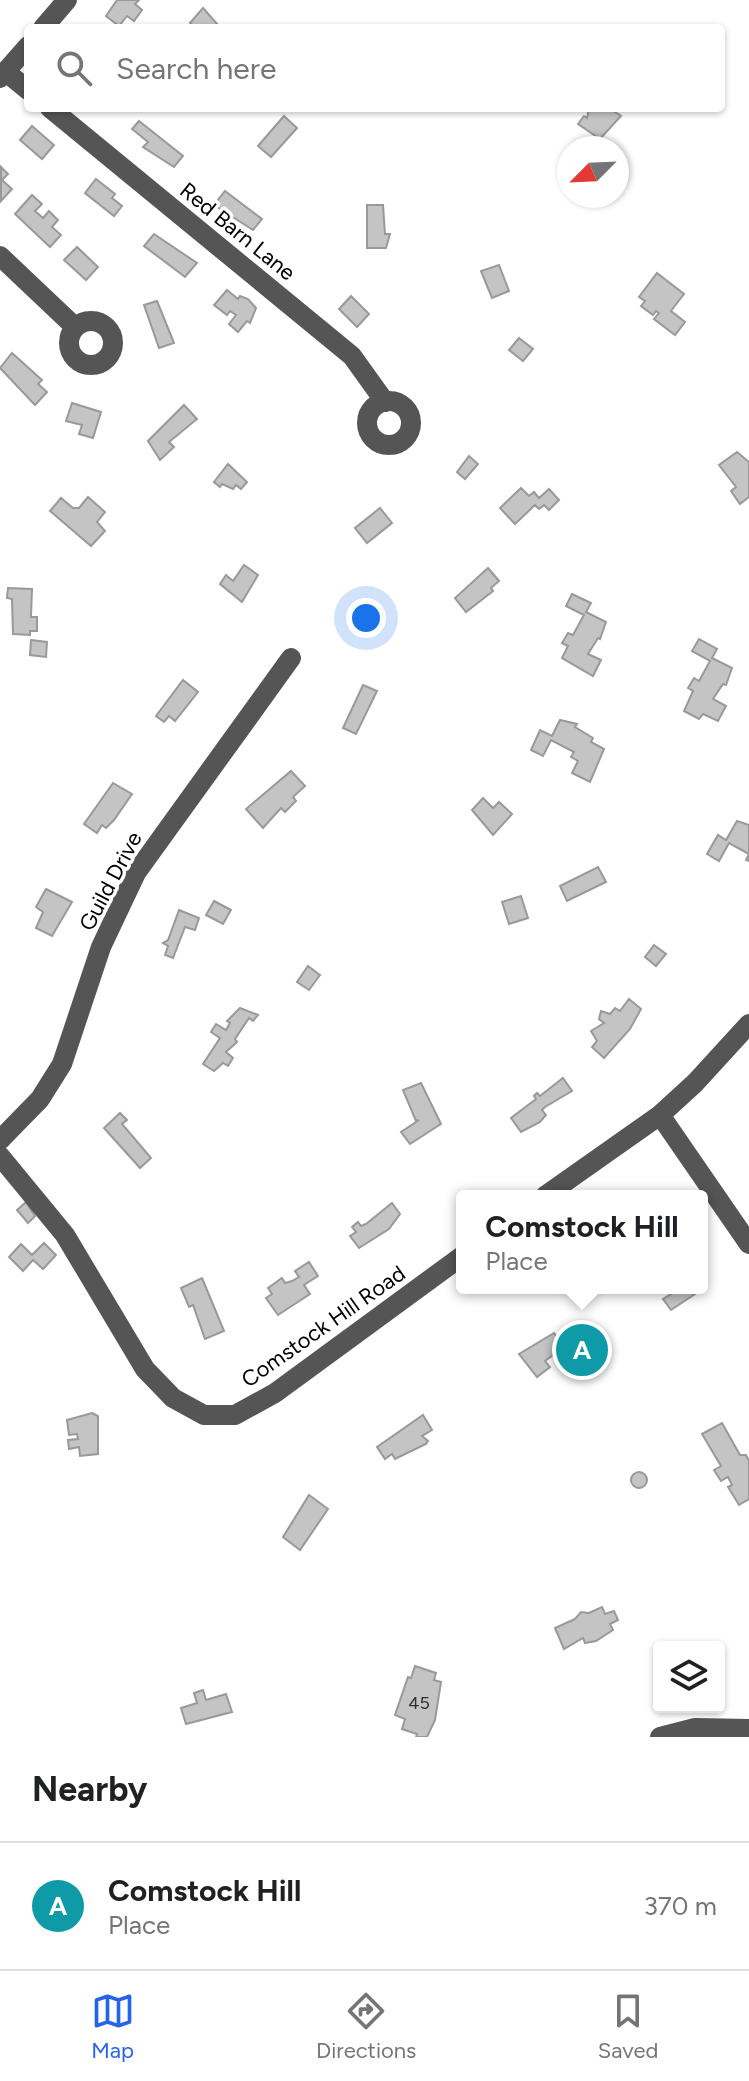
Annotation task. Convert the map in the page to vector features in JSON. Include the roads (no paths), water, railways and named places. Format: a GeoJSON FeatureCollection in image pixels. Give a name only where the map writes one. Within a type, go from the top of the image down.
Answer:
{"type":"FeatureCollection","features":[{"type":"Feature","properties":{"kind":"street"},"geometry":{"type":"LineString","coordinates":[[46,24],[67,0]]}},
{"type":"Feature","properties":{"kind":"street"},"geometry":{"type":"LineString","coordinates":[[24,51],[3,75],[24,88]]}},
{"type":"Feature","properties":{"kind":"street","name":"Red Barn Lane"},"geometry":{"type":"LineString","coordinates":[[55,112],[352,356],[385,402]]}},
{"type":"Feature","properties":{"kind":"street"},"geometry":{"type":"LineString","coordinates":[[0,256],[75,327]]}},
{"type":"Feature","properties":{"kind":"street","name":"Guild Drive"},"geometry":{"type":"LineString","coordinates":[[0,1140],[40,1099],[62,1064],[101,947],[136,873],[291,658]]}},
{"type":"Feature","properties":{"kind":"street"},"geometry":{"type":"LineString","coordinates":[[554,1190],[660,1115],[695,1083],[749,1024]]}},
{"type":"Feature","properties":{"kind":"street"},"geometry":{"type":"LineString","coordinates":[[660,1115],[749,1244]]}},
{"type":"Feature","properties":{"kind":"street","name":"Comstock Hill Road"},"geometry":{"type":"LineString","coordinates":[[0,1156],[65,1235],[145,1369],[173,1398],[204,1415],[235,1415],[275,1393],[456,1260]]}},
{"type":"Feature","properties":{"kind":"street"},"geometry":{"type":"LineString","coordinates":[[660,1737],[695,1728],[749,1729]]}},
{"type":"Feature","properties":{"kind":"place","name":"Comstock Hill"},"geometry":{"type":"Point","coordinates":[582,1350]}}]}
